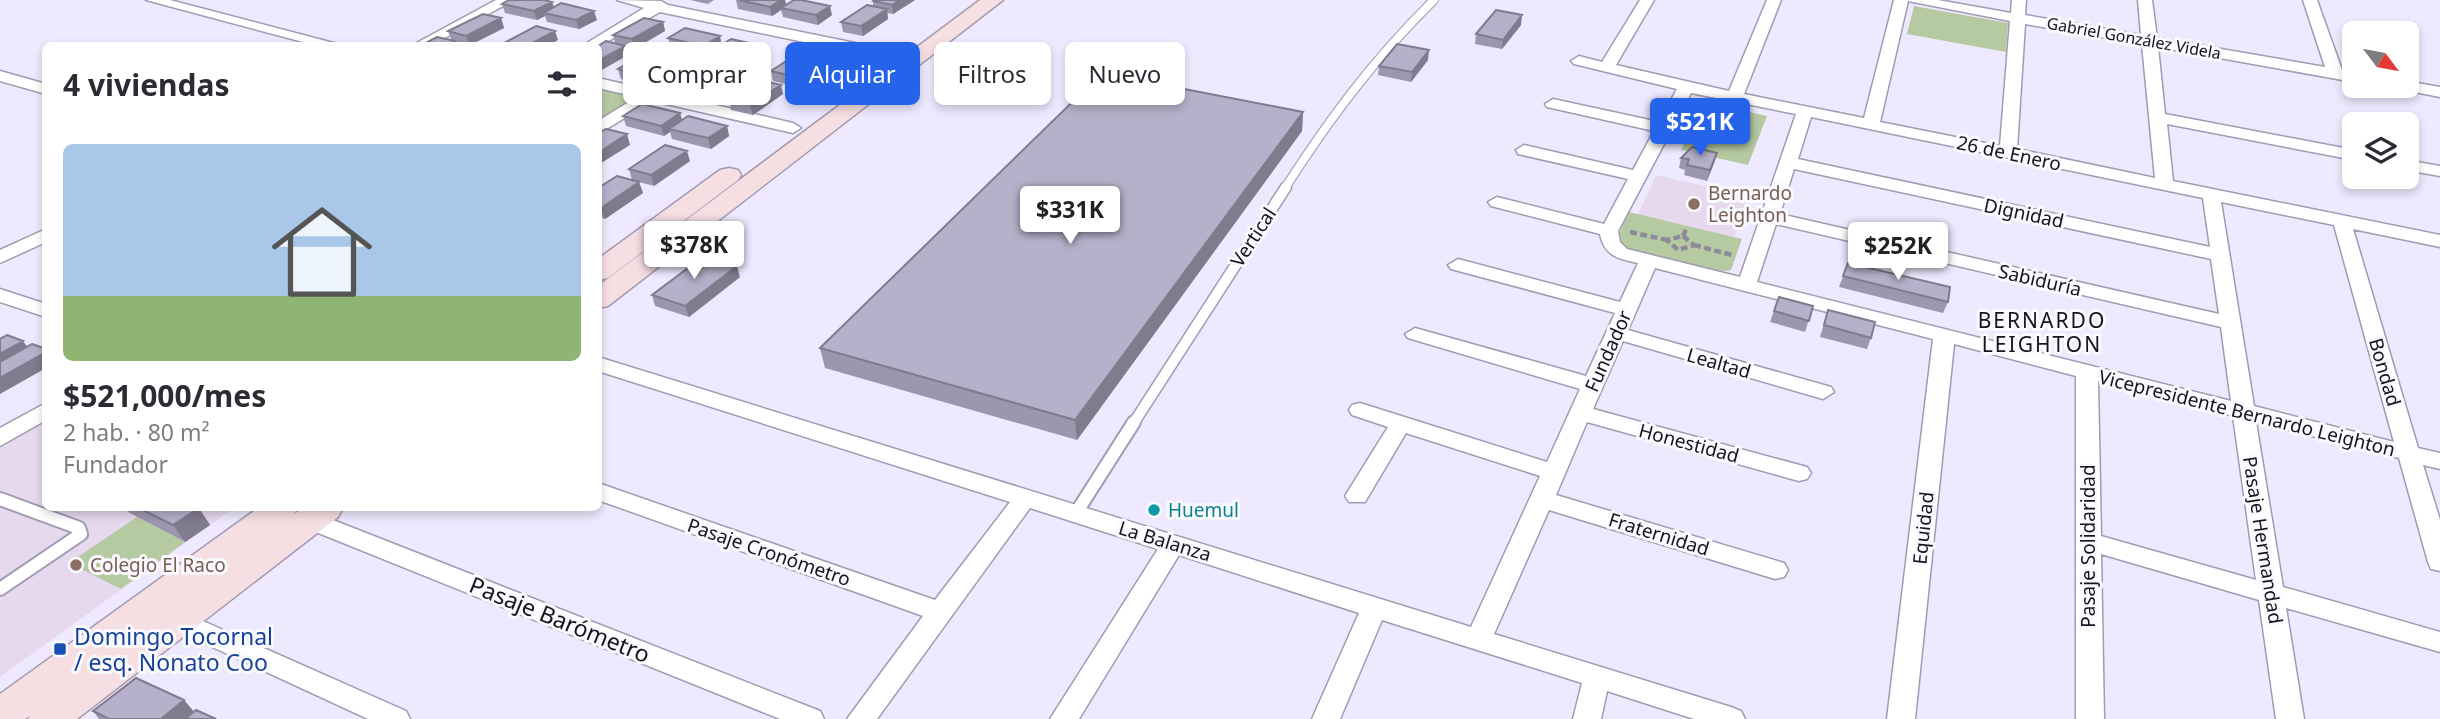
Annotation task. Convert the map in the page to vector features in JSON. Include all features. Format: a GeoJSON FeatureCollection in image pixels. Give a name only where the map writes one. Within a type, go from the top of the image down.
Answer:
{"type":"FeatureCollection","features":[{"type":"Feature","properties":{"kind":"main road"},"geometry":{"type":"LineString","coordinates":[[920,42],[966,0]]}},
{"type":"Feature","properties":{"kind":"main road"},"geometry":{"type":"LineString","coordinates":[[920,46],[993,0]]}},
{"type":"Feature","properties":{"kind":"main road"},"geometry":{"type":"LineString","coordinates":[[602,269],[793,128],[829,105]]}},
{"type":"Feature","properties":{"kind":"main road"},"geometry":{"type":"LineString","coordinates":[[602,297],[843,105]]}},
{"type":"Feature","properties":{"kind":"main road"},"geometry":{"type":"LineString","coordinates":[[48,719],[178,620],[306,512]]}},
{"type":"Feature","properties":{"kind":"main road"},"geometry":{"type":"LineString","coordinates":[[0,716],[306,512]]}},
{"type":"Feature","properties":{"kind":"street"},"geometry":{"type":"LineString","coordinates":[[153,0],[322,42]]}},
{"type":"Feature","properties":{"kind":"street"},"geometry":{"type":"LineString","coordinates":[[180,6],[195,0]]}},
{"type":"Feature","properties":{"kind":"street"},"geometry":{"type":"LineString","coordinates":[[426,42],[507,0]]}},
{"type":"Feature","properties":{"kind":"street"},"geometry":{"type":"LineString","coordinates":[[624,0],[663,3],[836,42]]}},
{"type":"Feature","properties":{"kind":"street"},"geometry":{"type":"LineString","coordinates":[[1607,67],[1647,0]]}},
{"type":"Feature","properties":{"kind":"street"},"geometry":{"type":"LineString","coordinates":[[1735,97],[1774,0]]}},
{"type":"Feature","properties":{"kind":"street"},"geometry":{"type":"LineString","coordinates":[[1871,125],[1901,0]]}},
{"type":"Feature","properties":{"kind":"street","name":"Gabriel González Videla"},"geometry":{"type":"LineString","coordinates":[[1914,0],[2342,75]]}},
{"type":"Feature","properties":{"kind":"street"},"geometry":{"type":"LineString","coordinates":[[2008,153],[2019,0]]}},
{"type":"Feature","properties":{"kind":"street"},"geometry":{"type":"LineString","coordinates":[[2146,0],[2165,185]]}},
{"type":"Feature","properties":{"kind":"street"},"geometry":{"type":"LineString","coordinates":[[2310,0],[2335,74]]}},
{"type":"Feature","properties":{"kind":"street"},"geometry":{"type":"LineString","coordinates":[[596,42],[663,3]]}},
{"type":"Feature","properties":{"kind":"street","name":"26 de Enero"},"geometry":{"type":"LineString","coordinates":[[1579,61],[1686,87],[2440,242]]}},
{"type":"Feature","properties":{"kind":"street"},"geometry":{"type":"LineString","coordinates":[[0,76],[42,88]]}},
{"type":"Feature","properties":{"kind":"street"},"geometry":{"type":"LineString","coordinates":[[602,84],[623,89]]}},
{"type":"Feature","properties":{"kind":"street"},"geometry":{"type":"LineString","coordinates":[[1648,262],[1620,253],[1611,243],[1618,231],[1637,176],[1686,87]]}},
{"type":"Feature","properties":{"kind":"street"},"geometry":{"type":"LineString","coordinates":[[2419,88],[2440,92]]}},
{"type":"Feature","properties":{"kind":"street"},"geometry":{"type":"LineString","coordinates":[[1553,104],[1662,128]]}},
{"type":"Feature","properties":{"kind":"street"},"geometry":{"type":"LineString","coordinates":[[602,126],[636,105]]}},
{"type":"Feature","properties":{"kind":"street"},"geometry":{"type":"LineString","coordinates":[[695,105],[793,128]]}},
{"type":"Feature","properties":{"kind":"street"},"geometry":{"type":"LineString","coordinates":[[1746,287],[1805,111]]}},
{"type":"Feature","properties":{"kind":"street"},"geometry":{"type":"LineString","coordinates":[[2158,117],[2342,153]]}},
{"type":"Feature","properties":{"kind":"street"},"geometry":{"type":"LineString","coordinates":[[1524,150],[1637,176]]}},
{"type":"Feature","properties":{"kind":"street","name":"Dignidad"},"geometry":{"type":"LineString","coordinates":[[1788,162],[2220,255]]}},
{"type":"Feature","properties":{"kind":"street"},"geometry":{"type":"LineString","coordinates":[[2419,167],[2440,171]]}},
{"type":"Feature","properties":{"kind":"street","name":"Pasaje Hermandad"},"geometry":{"type":"LineString","coordinates":[[2211,194],[2290,719]]}},
{"type":"Feature","properties":{"kind":"street"},"geometry":{"type":"LineString","coordinates":[[1497,202],[1618,231]]}},
{"type":"Feature","properties":{"kind":"street","name":"Sabiduría"},"geometry":{"type":"LineString","coordinates":[[1769,217],[2230,323]]}},
{"type":"Feature","properties":{"kind":"street","name":"Bondad"},"geometry":{"type":"LineString","coordinates":[[2342,222],[2440,562]]}},
{"type":"Feature","properties":{"kind":"street"},"geometry":{"type":"LineString","coordinates":[[0,257],[42,236]]}},
{"type":"Feature","properties":{"kind":"street"},"geometry":{"type":"LineString","coordinates":[[0,240],[20,247]]}},
{"type":"Feature","properties":{"kind":"street","name":"Vicepresidente Bernardo Leighton"},"geometry":{"type":"LineString","coordinates":[[1648,262],[2440,461]]}},
{"type":"Feature","properties":{"kind":"street","name":"Fundador"},"geometry":{"type":"LineString","coordinates":[[1479,639],[1648,262]]}},
{"type":"Feature","properties":{"kind":"street"},"geometry":{"type":"LineString","coordinates":[[1458,265],[1626,310]]}},
{"type":"Feature","properties":{"kind":"street"},"geometry":{"type":"LineString","coordinates":[[0,295],[42,310]]}},
{"type":"Feature","properties":{"kind":"street","name":"Lealtad"},"geometry":{"type":"LineString","coordinates":[[1616,333],[1823,392]]}},
{"type":"Feature","properties":{"kind":"street"},"geometry":{"type":"LineString","coordinates":[[1415,334],[1592,385]]}},
{"type":"Feature","properties":{"kind":"street","name":"Equidad"},"geometry":{"type":"LineString","coordinates":[[1901,719],[1944,337]]}},
{"type":"Feature","properties":{"kind":"street","name":"La Balanza"},"geometry":{"type":"LineString","coordinates":[[602,365],[1731,719]]}},
{"type":"Feature","properties":{"kind":"street","name":"Pasaje Solidaridad"},"geometry":{"type":"LineString","coordinates":[[2087,373],[2090,719]]}},
{"type":"Feature","properties":{"kind":"street"},"geometry":{"type":"LineString","coordinates":[[1360,410],[1554,472]]}},
{"type":"Feature","properties":{"kind":"street"},"geometry":{"type":"LineString","coordinates":[[0,438],[42,412]]}},
{"type":"Feature","properties":{"kind":"street","name":"Honestidad"},"geometry":{"type":"LineString","coordinates":[[1580,413],[1799,473]]}},
{"type":"Feature","properties":{"kind":"street"},"geometry":{"type":"LineString","coordinates":[[1357,496],[1401,423]]}},
{"type":"Feature","properties":{"kind":"street","name":"Pasaje Cronómetro"},"geometry":{"type":"LineString","coordinates":[[602,492],[940,612]]}},
{"type":"Feature","properties":{"kind":"street"},"geometry":{"type":"LineString","coordinates":[[861,719],[1026,497]]}},
{"type":"Feature","properties":{"kind":"street","name":"Fraternidad"},"geometry":{"type":"LineString","coordinates":[[1542,499],[1775,570]]}},
{"type":"Feature","properties":{"kind":"street","name":"Pasaje Barómetro"},"geometry":{"type":"LineString","coordinates":[[306,512],[810,719]]}},
{"type":"Feature","properties":{"kind":"street"},"geometry":{"type":"LineString","coordinates":[[2088,541],[2440,642]]}},
{"type":"Feature","properties":{"kind":"street"},"geometry":{"type":"LineString","coordinates":[[1064,719],[1174,543]]}},
{"type":"Feature","properties":{"kind":"street"},"geometry":{"type":"LineString","coordinates":[[1326,719],[1375,606]]}},
{"type":"Feature","properties":{"kind":"street"},"geometry":{"type":"LineString","coordinates":[[178,620],[396,719]]}},
{"type":"Feature","properties":{"kind":"street"},"geometry":{"type":"LineString","coordinates":[[1587,719],[1597,677]]}},
{"type":"Feature","properties":{"kind":"lane","name":"Vertical"},"geometry":{"type":"LineString","coordinates":[[1076,513],[1324,127],[1386,47],[1434,0]]}},
{"type":"Feature","properties":{"kind":"lane"},"geometry":{"type":"LineString","coordinates":[[0,499],[79,528],[81,534],[0,589]]}},
{"type":"Feature","properties":{"kind":"path"},"geometry":{"type":"LineString","coordinates":[[1618,231],[1667,240],[1683,236],[1688,226]]}},
{"type":"Feature","properties":{"kind":"path"},"geometry":{"type":"LineString","coordinates":[[1683,236],[1694,246]]}},
{"type":"Feature","properties":{"kind":"path"},"geometry":{"type":"LineString","coordinates":[[1667,240],[1678,250],[1694,246],[1732,255]]}},
{"type":"Feature","properties":{"kind":"shaded area","name":"Bernardo Leighton"},"geometry":{"type":"Polygon","coordinates":[[[1656,175],[1748,196],[1734,238],[1638,215],[1656,175]]]}},
{"type":"Feature","properties":{"kind":"shaded area","name":"Colegio El Raco"},"geometry":{"type":"Polygon","coordinates":[[[42,422],[42,511],[230,511],[0,677],[0,448],[42,422]]]}},
{"type":"Feature","properties":{"kind":"green space"},"geometry":{"type":"Polygon","coordinates":[[[1914,6],[2008,23],[2006,52],[1907,34],[1914,6]]]}},
{"type":"Feature","properties":{"kind":"green space"},"geometry":{"type":"Polygon","coordinates":[[[602,89],[623,94],[623,105],[627,105],[602,123],[602,89]]]}},
{"type":"Feature","properties":{"kind":"green space"},"geometry":{"type":"Polygon","coordinates":[[[1703,102],[1767,116],[1748,165],[1681,150],[1703,102]]]}},
{"type":"Feature","properties":{"kind":"green space"},"geometry":{"type":"Polygon","coordinates":[[[1629,212],[1742,239],[1731,270],[1688,268],[1654,259],[1626,247],[1616,240],[1629,212]]]}},
{"type":"Feature","properties":{"kind":"green space"},"geometry":{"type":"Polygon","coordinates":[[[137,517],[185,542],[121,589],[69,563],[137,517]]]}},
{"type":"Feature","properties":{"kind":"building"},"geometry":{"type":"Polygon","coordinates":[[[509,0],[552,2],[534,11],[502,4],[509,0]]]}},
{"type":"Feature","properties":{"kind":"building"},"geometry":{"type":"Polygon","coordinates":[[[739,0],[781,0],[770,7],[739,0]]]}},
{"type":"Feature","properties":{"kind":"building"},"geometry":{"type":"Polygon","coordinates":[[[794,0],[830,6],[816,15],[781,8],[794,0]]]}},
{"type":"Feature","properties":{"kind":"building"},"geometry":{"type":"Polygon","coordinates":[[[874,0],[900,0],[892,5],[874,0]]]}},
{"type":"Feature","properties":{"kind":"building"},"geometry":{"type":"Polygon","coordinates":[[[561,3],[594,11],[576,20],[544,13],[561,3]]]}},
{"type":"Feature","properties":{"kind":"building"},"geometry":{"type":"Polygon","coordinates":[[[867,5],[887,9],[861,26],[841,22],[867,5]]]}},
{"type":"Feature","properties":{"kind":"building"},"geometry":{"type":"Polygon","coordinates":[[[1496,10],[1522,15],[1503,40],[1476,34],[1496,10]]]}},
{"type":"Feature","properties":{"kind":"building"},"geometry":{"type":"Polygon","coordinates":[[[483,14],[501,18],[466,36],[448,31],[483,14]]]}},
{"type":"Feature","properties":{"kind":"building"},"geometry":{"type":"Polygon","coordinates":[[[644,18],[663,22],[632,39],[613,35],[644,18]]]}},
{"type":"Feature","properties":{"kind":"building"},"geometry":{"type":"Polygon","coordinates":[[[536,26],[555,31],[534,42],[506,42],[536,26]]]}},
{"type":"Feature","properties":{"kind":"building"},"geometry":{"type":"Polygon","coordinates":[[[685,28],[720,36],[710,42],[686,42],[668,38],[685,28]]]}},
{"type":"Feature","properties":{"kind":"building"},"geometry":{"type":"Polygon","coordinates":[[[437,37],[455,41],[453,42],[428,42],[437,37]]]}},
{"type":"Feature","properties":{"kind":"building"},"geometry":{"type":"Polygon","coordinates":[[[606,41],[623,45],[623,47],[602,59],[602,44],[606,41]]]}},
{"type":"Feature","properties":{"kind":"building"},"geometry":{"type":"Polygon","coordinates":[[[1397,44],[1429,50],[1412,72],[1379,66],[1397,44]]]}},
{"type":"Feature","properties":{"kind":"building"},"geometry":{"type":"Polygon","coordinates":[[[785,62],[785,74],[771,71],[785,62]]]}},
{"type":"Feature","properties":{"kind":"building"},"geometry":{"type":"Polygon","coordinates":[[[771,83],[781,85],[771,91],[771,83]]]}},
{"type":"Feature","properties":{"kind":"building"},"geometry":{"type":"Polygon","coordinates":[[[1185,89],[1303,112],[1075,420],[820,348],[1069,105],[1185,105],[1185,89]]]}},
{"type":"Feature","properties":{"kind":"building"},"geometry":{"type":"Polygon","coordinates":[[[640,105],[680,113],[661,126],[623,116],[640,105]]]}},
{"type":"Feature","properties":{"kind":"building"},"geometry":{"type":"Polygon","coordinates":[[[688,116],[727,126],[708,138],[669,129],[688,116]]]}},
{"type":"Feature","properties":{"kind":"building"},"geometry":{"type":"Polygon","coordinates":[[[606,129],[627,134],[602,150],[602,131],[606,129]]]}},
{"type":"Feature","properties":{"kind":"building"},"geometry":{"type":"Polygon","coordinates":[[[665,145],[687,151],[651,175],[629,169],[665,145]]]}},
{"type":"Feature","properties":{"kind":"building"},"geometry":{"type":"Polygon","coordinates":[[[1692,147],[1717,153],[1710,170],[1687,165],[1689,159],[1681,158],[1692,147]]]}},
{"type":"Feature","properties":{"kind":"building"},"geometry":{"type":"Polygon","coordinates":[[[617,176],[639,182],[602,207],[602,185],[617,176]]]}},
{"type":"Feature","properties":{"kind":"building"},"geometry":{"type":"Polygon","coordinates":[[[704,256],[737,266],[685,306],[652,295],[704,256]]]}},
{"type":"Feature","properties":{"kind":"building"},"geometry":{"type":"Polygon","coordinates":[[[1848,263],[1950,287],[1948,302],[1843,276],[1848,263]]]}},
{"type":"Feature","properties":{"kind":"building"},"geometry":{"type":"Polygon","coordinates":[[[1779,297],[1813,306],[1809,321],[1774,311],[1779,297]]]}},
{"type":"Feature","properties":{"kind":"building"},"geometry":{"type":"Polygon","coordinates":[[[1828,310],[1875,322],[1871,338],[1824,325],[1828,310]]]}},
{"type":"Feature","properties":{"kind":"building"},"geometry":{"type":"Polygon","coordinates":[[[7,335],[23,341],[0,354],[0,339],[7,335]]]}},
{"type":"Feature","properties":{"kind":"building"},"geometry":{"type":"Polygon","coordinates":[[[32,344],[42,348],[42,354],[0,378],[0,362],[32,344]]]}},
{"type":"Feature","properties":{"kind":"building"},"geometry":{"type":"Polygon","coordinates":[[[145,511],[194,511],[173,525],[145,511]]]}},
{"type":"Feature","properties":{"kind":"building"},"geometry":{"type":"Polygon","coordinates":[[[136,678],[184,700],[161,719],[109,719],[93,711],[136,678]]]}},
{"type":"Feature","properties":{"kind":"building"},"geometry":{"type":"Polygon","coordinates":[[[196,710],[216,719],[185,719],[196,710]]]}},
{"type":"Feature","properties":{"kind":"place","name":"Bernardo Leighton"},"geometry":{"type":"Point","coordinates":[1694,204]}},
{"type":"Feature","properties":{"kind":"place","name":"Huemul"},"geometry":{"type":"Point","coordinates":[1154,510]}},
{"type":"Feature","properties":{"kind":"place","name":"Colegio El Raco"},"geometry":{"type":"Point","coordinates":[76,565]}},
{"type":"Feature","properties":{"kind":"place","name":"Domingo Tocornal / esq. Nonato Coo"},"geometry":{"type":"Point","coordinates":[60,649]}},
{"type":"Feature","properties":{"kind":"district","name":"BERNARDO LEIGHTON"},"geometry":{"type":"Point","coordinates":[2042,332]}}]}
